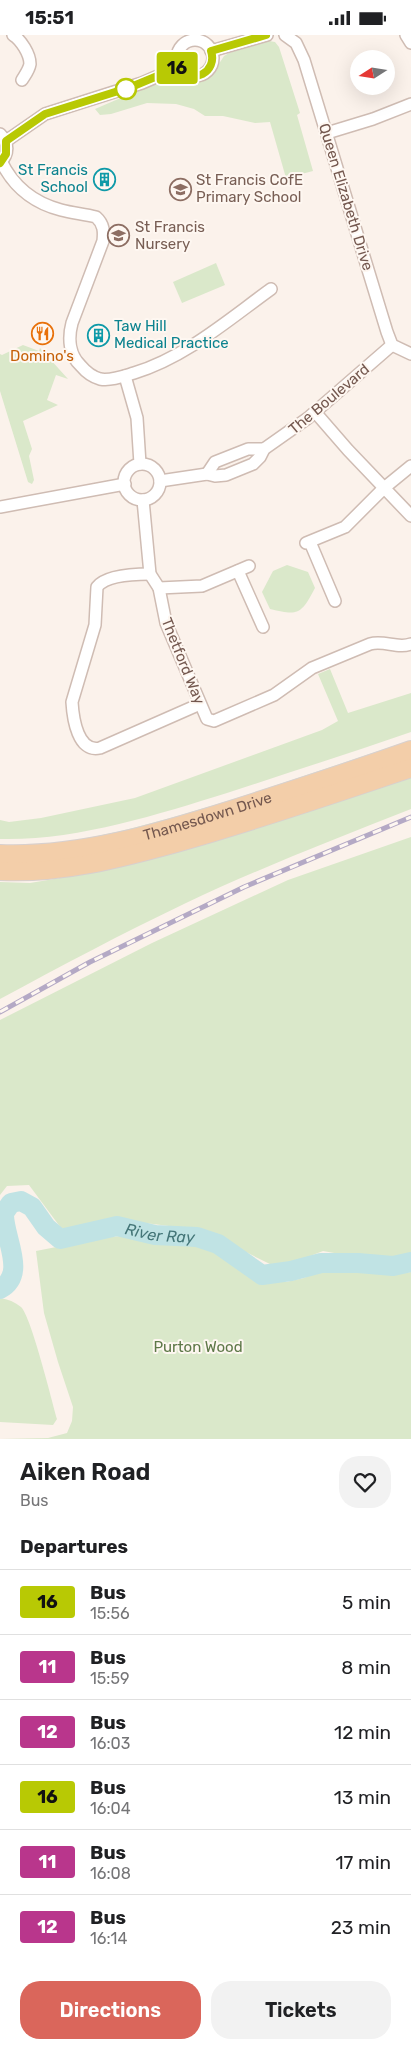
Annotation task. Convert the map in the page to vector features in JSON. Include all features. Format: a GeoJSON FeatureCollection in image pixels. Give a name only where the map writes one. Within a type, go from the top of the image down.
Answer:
{"type":"FeatureCollection","features":[{"type":"Feature","properties":{"kind":"main road","name":"Thamesdown Drive"},"geometry":{"type":"LineString","coordinates":[[0,855],[27,855],[71,851],[146,834],[241,806],[411,750]]}},
{"type":"Feature","properties":{"kind":"main road","name":"Thamesdown Drive"},"geometry":{"type":"LineString","coordinates":[[0,871],[31,872],[60,869],[129,855],[229,828],[411,768]]}},
{"type":"Feature","properties":{"kind":"street"},"geometry":{"type":"LineString","coordinates":[[13,35],[20,40],[29,61],[28,70],[22,80]]}},
{"type":"Feature","properties":{"kind":"street"},"geometry":{"type":"LineString","coordinates":[[211,51],[267,35]]}},
{"type":"Feature","properties":{"kind":"street","name":"Queen Elizabeth Drive"},"geometry":{"type":"LineString","coordinates":[[285,35],[293,40],[300,49],[380,312],[392,345]]}},
{"type":"Feature","properties":{"kind":"street"},"geometry":{"type":"LineString","coordinates":[[406,35],[411,43]]}},
{"type":"Feature","properties":{"kind":"street"},"geometry":{"type":"LineString","coordinates":[[189,38],[205,43],[211,51],[212,65],[204,74],[192,76],[179,67],[177,54],[189,38]]}},
{"type":"Feature","properties":{"kind":"street"},"geometry":{"type":"LineString","coordinates":[[179,67],[142,83],[45,114],[3,137],[7,149],[1,162],[17,187],[42,203],[62,211],[100,220],[104,232],[103,241],[72,323],[70,335],[71,349],[75,360],[90,374],[102,379],[125,376],[154,367],[187,350],[271,289]]}},
{"type":"Feature","properties":{"kind":"street"},"geometry":{"type":"LineString","coordinates":[[327,133],[373,119],[411,103]]}},
{"type":"Feature","properties":{"kind":"street"},"geometry":{"type":"LineString","coordinates":[[392,345],[411,354]]}},
{"type":"Feature","properties":{"kind":"street","name":"The Boulevard"},"geometry":{"type":"LineString","coordinates":[[160,481],[207,473],[223,476],[258,461],[264,449],[293,430],[392,345]]}},
{"type":"Feature","properties":{"kind":"street"},"geometry":{"type":"LineString","coordinates":[[125,376],[137,418],[140,464]]}},
{"type":"Feature","properties":{"kind":"street"},"geometry":{"type":"LineString","coordinates":[[315,412],[348,450],[411,516]]}},
{"type":"Feature","properties":{"kind":"street","name":"The Boulevard"},"geometry":{"type":"LineString","coordinates":[[207,473],[215,462],[252,448],[264,449]]}},
{"type":"Feature","properties":{"kind":"street"},"geometry":{"type":"LineString","coordinates":[[140,464],[154,468],[160,481],[156,494],[144,500],[132,497],[127,491],[125,484],[128,471],[140,464]]}},
{"type":"Feature","properties":{"kind":"street"},"geometry":{"type":"LineString","coordinates":[[335,601],[308,543],[345,527],[384,488],[411,466]]}},
{"type":"Feature","properties":{"kind":"street"},"geometry":{"type":"LineString","coordinates":[[0,507],[125,484]]}},
{"type":"Feature","properties":{"kind":"street","name":"Thetford Way"},"geometry":{"type":"LineString","coordinates":[[144,500],[150,574],[159,588],[166,623],[207,719],[214,721],[274,695],[307,670],[370,644],[377,642],[406,646],[411,644]]}},
{"type":"Feature","properties":{"kind":"street"},"geometry":{"type":"LineString","coordinates":[[159,588],[202,586],[244,569],[264,627]]}},
{"type":"Feature","properties":{"kind":"street"},"geometry":{"type":"LineString","coordinates":[[150,574],[123,576],[102,582],[97,587],[95,625],[72,702],[72,711],[79,735],[88,748],[100,748],[200,704]]}},
{"type":"Feature","properties":{"kind":"green space"},"geometry":{"type":"Polygon","coordinates":[[[269,41],[275,42],[279,47],[300,113],[297,115],[313,171],[286,178],[270,122],[255,123],[223,116],[205,116],[194,109],[176,104],[147,103],[111,114],[100,115],[95,109],[167,78],[188,79],[207,76],[213,73],[224,56],[229,53],[269,41]]]}},
{"type":"Feature","properties":{"kind":"green space"},"geometry":{"type":"Polygon","coordinates":[[[216,263],[225,285],[182,303],[173,282],[216,263]]]}},
{"type":"Feature","properties":{"kind":"green space"},"geometry":{"type":"Polygon","coordinates":[[[23,345],[39,351],[40,348],[68,379],[56,375],[47,400],[58,405],[23,421],[32,449],[29,456],[34,480],[32,484],[28,482],[0,391],[0,354],[2,355],[23,345]]]}},
{"type":"Feature","properties":{"kind":"green space"},"geometry":{"type":"Polygon","coordinates":[[[287,565],[308,572],[315,588],[302,608],[293,612],[270,609],[262,592],[273,571],[287,565]]]}},
{"type":"Feature","properties":{"kind":"green space"},"geometry":{"type":"Polygon","coordinates":[[[330,669],[348,713],[411,693],[411,732],[227,793],[144,818],[57,836],[0,839],[0,820],[9,822],[41,818],[135,798],[322,730],[338,721],[318,674],[330,669]]]}},
{"type":"Feature","properties":{"kind":"green space"},"geometry":{"type":"Polygon","coordinates":[[[411,740],[411,743],[191,816],[67,845],[13,846],[94,837],[146,825],[224,802],[411,740]]]}},
{"type":"Feature","properties":{"kind":"green space"},"geometry":{"type":"Polygon","coordinates":[[[411,777],[411,809],[298,854],[162,914],[0,999],[0,882],[30,883],[102,871],[234,835],[411,777]]]}},
{"type":"Feature","properties":{"kind":"green space"},"geometry":{"type":"Polygon","coordinates":[[[411,837],[411,1256],[399,1258],[362,1258],[323,1251],[292,1263],[272,1265],[201,1230],[121,1220],[86,1230],[61,1228],[29,1185],[7,1186],[0,1195],[0,1020],[152,943],[288,880],[411,837]]]}},
{"type":"Feature","properties":{"kind":"green space","name":"Purton Wood"},"geometry":{"type":"Polygon","coordinates":[[[121,1236],[184,1244],[204,1243],[228,1251],[238,1262],[257,1277],[273,1282],[286,1282],[304,1278],[331,1265],[391,1275],[411,1272],[411,1439],[0,1439],[48,1438],[67,1433],[72,1421],[73,1407],[44,1313],[36,1251],[121,1236]]]}},
{"type":"Feature","properties":{"kind":"green space"},"geometry":{"type":"Polygon","coordinates":[[[0,1298],[9,1300],[21,1307],[25,1314],[57,1419],[53,1425],[0,1422],[0,1298]]]}},
{"type":"Feature","properties":{"kind":"waterway","name":"River Ray"},"geometry":{"type":"LineString","coordinates":[[0,1289],[8,1282],[12,1274],[13,1265],[4,1213],[11,1203],[21,1201],[32,1207],[46,1227],[60,1239],[117,1226],[155,1235],[197,1237],[218,1244],[262,1275],[291,1271],[321,1263],[358,1263],[393,1266],[411,1262]]}},
{"type":"Feature","properties":{"kind":"railway"},"geometry":{"type":"LineString","coordinates":[[0,1012],[90,962],[244,887],[411,817]]}},
{"type":"Feature","properties":{"kind":"bus line","name":"16"},"geometry":{"type":"LineString","coordinates":[[0,163],[6,154],[6,141],[26,125],[45,114],[131,87],[179,67],[182,71],[192,76],[204,74],[212,65],[211,51],[266,35]]}},
{"type":"Feature","properties":{"kind":"place","name":"St Francis School"},"geometry":{"type":"Point","coordinates":[104,179]}},
{"type":"Feature","properties":{"kind":"place","name":"St Francis CofE Primary School"},"geometry":{"type":"Point","coordinates":[180,189]}},
{"type":"Feature","properties":{"kind":"place","name":"St Francis Nursery"},"geometry":{"type":"Point","coordinates":[119,236]}},
{"type":"Feature","properties":{"kind":"place","name":"Domino's"},"geometry":{"type":"Point","coordinates":[42,333]}},
{"type":"Feature","properties":{"kind":"place","name":"Taw Hill Medical Practice"},"geometry":{"type":"Point","coordinates":[98,335]}}]}
